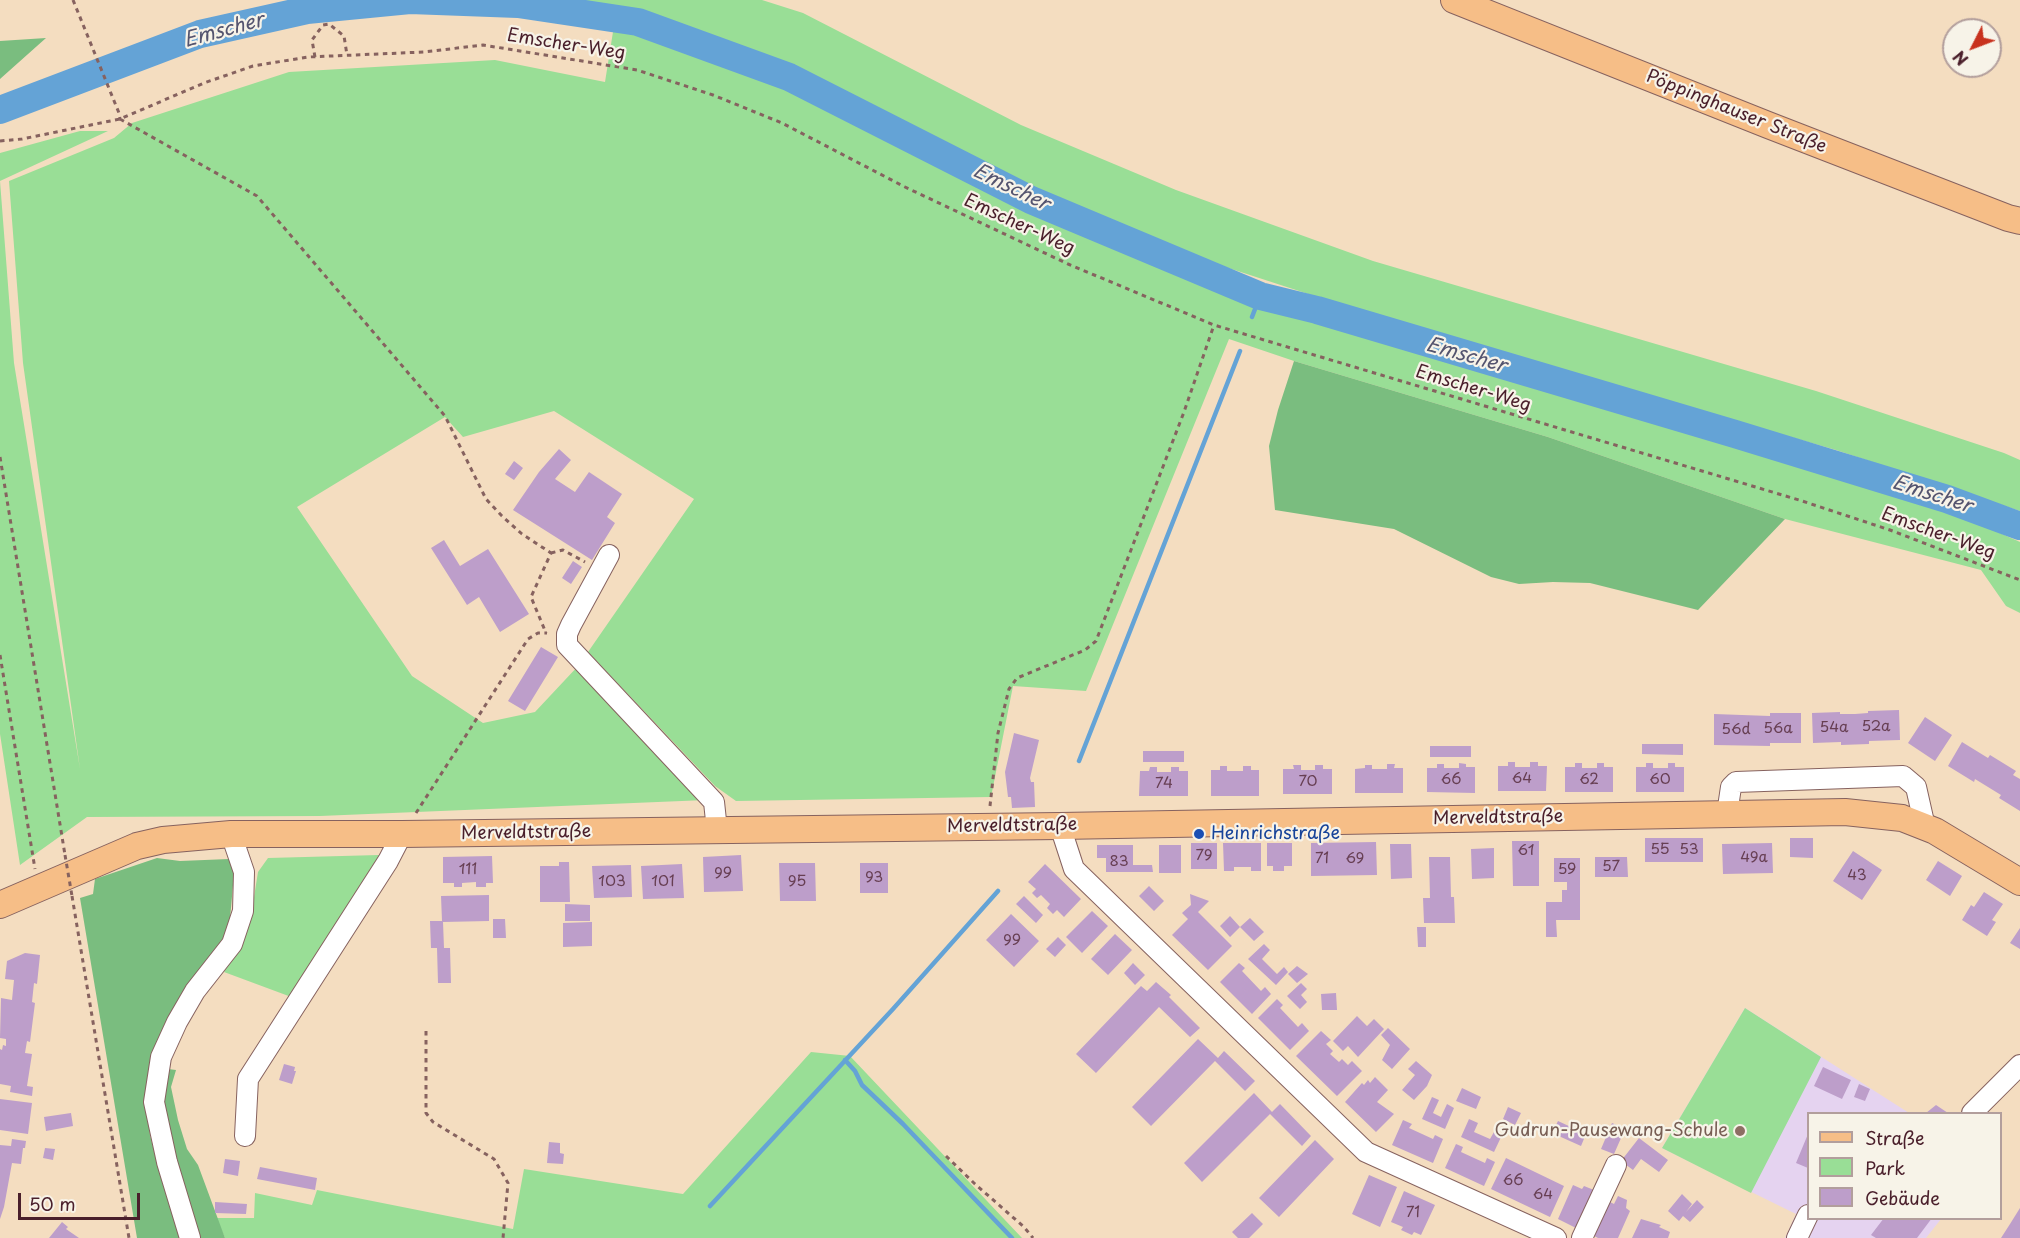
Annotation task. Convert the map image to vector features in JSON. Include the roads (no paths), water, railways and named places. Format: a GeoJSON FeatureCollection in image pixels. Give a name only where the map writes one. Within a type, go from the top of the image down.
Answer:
{"type":"FeatureCollection","features":[{"type":"Feature","properties":{"kind":"main road","name":"Pöppinghauser Straße"},"geometry":{"type":"LineString","coordinates":[[1454,0],[1768,125],[2007,218],[2020,221]]}},
{"type":"Feature","properties":{"kind":"main road","name":"Merveldtstraße"},"geometry":{"type":"LineString","coordinates":[[0,905],[137,846],[164,840],[231,834],[1060,826],[1845,812],[1902,818],[1935,831],[2020,882]]}},
{"type":"Feature","properties":{"kind":"street"},"geometry":{"type":"LineString","coordinates":[[605,563],[567,634],[567,645],[714,802],[717,830]]}},
{"type":"Feature","properties":{"kind":"street"},"geometry":{"type":"LineString","coordinates":[[1727,814],[1731,788],[1736,782],[1903,776],[1916,787],[1925,827]]}},
{"type":"Feature","properties":{"kind":"street"},"geometry":{"type":"LineString","coordinates":[[1060,826],[1074,869],[1366,1152],[1557,1238]]}},
{"type":"Feature","properties":{"kind":"street"},"geometry":{"type":"LineString","coordinates":[[190,1238],[167,1162],[154,1102],[161,1057],[177,1022],[195,992],[232,944],[243,911],[244,872],[231,834]]}},
{"type":"Feature","properties":{"kind":"street"},"geometry":{"type":"LineString","coordinates":[[245,1136],[248,1079],[388,861],[402,834]]}},
{"type":"Feature","properties":{"kind":"street"},"geometry":{"type":"LineString","coordinates":[[1973,1112],[2020,1065]]}},
{"type":"Feature","properties":{"kind":"street"},"geometry":{"type":"LineString","coordinates":[[1582,1238],[1616,1165]]}},
{"type":"Feature","properties":{"kind":"street"},"geometry":{"type":"LineString","coordinates":[[1797,1238],[1807,1219]]}},
{"type":"Feature","properties":{"kind":"waterway","name":"Emscher"},"geometry":{"type":"LineString","coordinates":[[0,110],[200,34],[307,10],[410,0],[518,4],[638,22],[789,77],[1031,200],[1260,296],[1317,310],[1735,434],[1947,499],[2020,526]]}},
{"type":"Feature","properties":{"kind":"waterway"},"geometry":{"type":"LineString","coordinates":[[1252,317],[1260,296]]}},
{"type":"Feature","properties":{"kind":"waterway"},"geometry":{"type":"LineString","coordinates":[[1079,761],[1240,351]]}},
{"type":"Feature","properties":{"kind":"waterway"},"geometry":{"type":"LineString","coordinates":[[710,1206],[893,1009],[998,891]]}},
{"type":"Feature","properties":{"kind":"waterway"},"geometry":{"type":"LineString","coordinates":[[845,1060],[855,1071],[862,1085],[903,1124],[1012,1238]]}},
{"type":"Feature","properties":{"kind":"place","name":"Heinrichstraße"},"geometry":{"type":"Point","coordinates":[1199,834]}},
{"type":"Feature","properties":{"kind":"place","name":"Gudrun-Pausewang-Schule"},"geometry":{"type":"Point","coordinates":[1740,1131]}}]}
